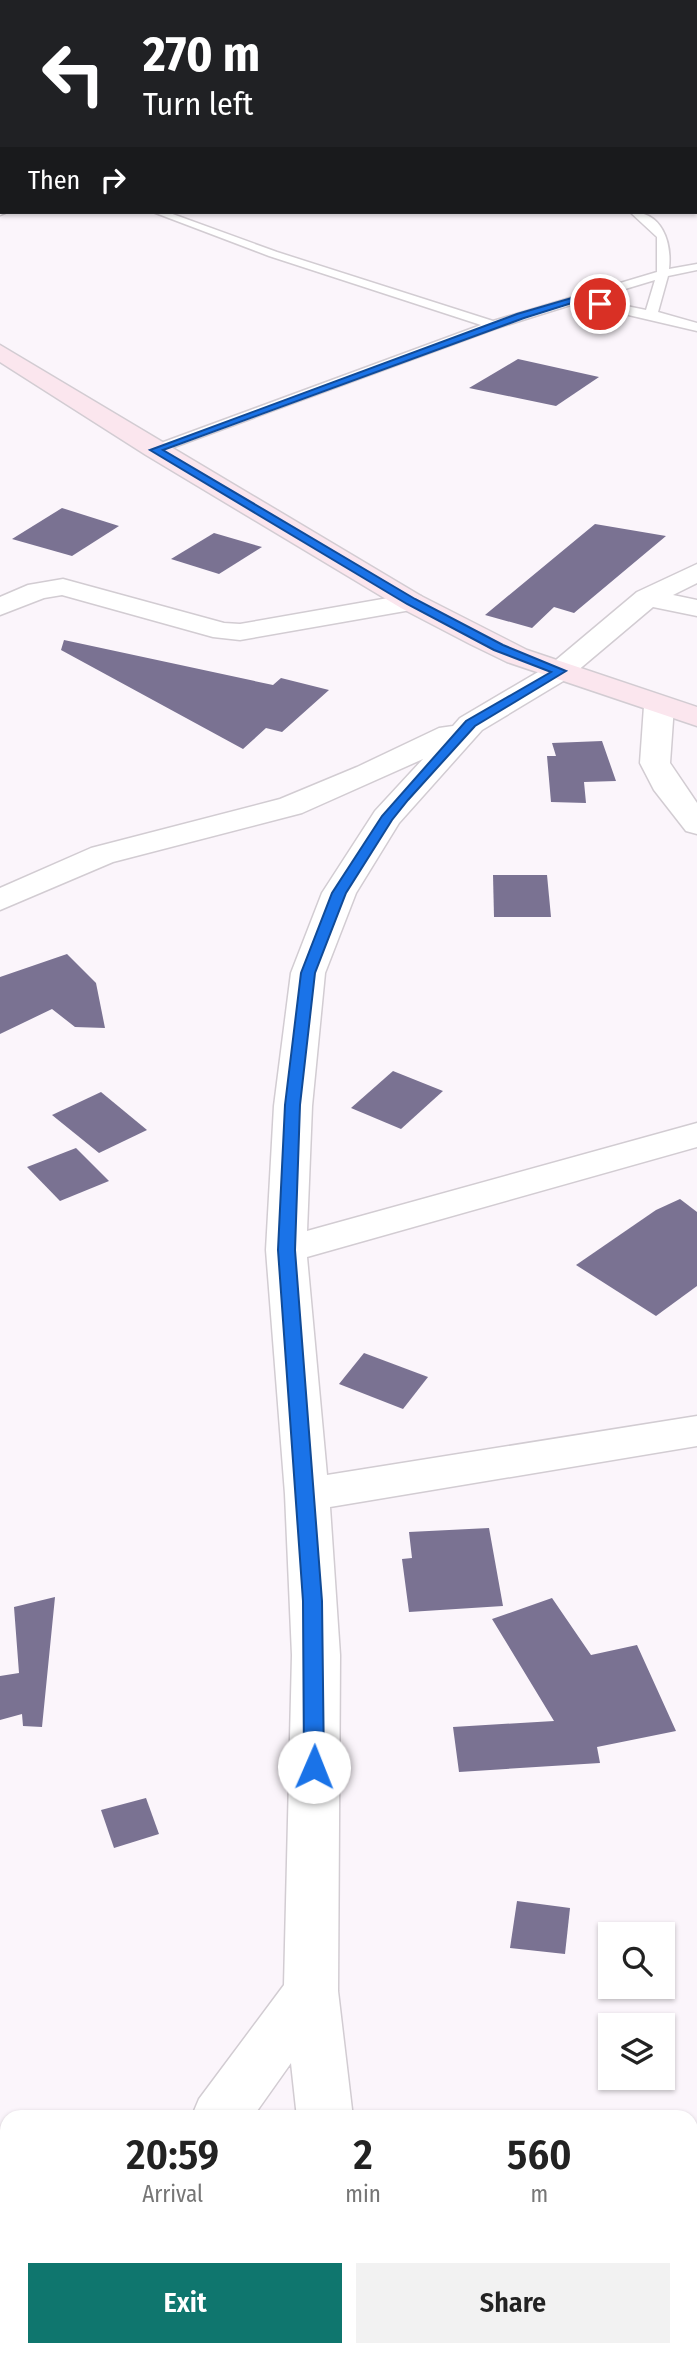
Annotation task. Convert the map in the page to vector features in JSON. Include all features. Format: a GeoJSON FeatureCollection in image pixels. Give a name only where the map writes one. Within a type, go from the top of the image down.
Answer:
{"type":"FeatureCollection","features":[{"type":"Feature","properties":{"kind":"street"},"geometry":{"type":"LineString","coordinates":[[3,356],[155,450],[411,601],[492,644],[560,671],[697,718]]}},
{"type":"Feature","properties":{"kind":"street"},"geometry":{"type":"LineString","coordinates":[[0,900],[102,855],[291,806],[368,774],[471,724],[560,671],[647,598],[697,572]]}},
{"type":"Feature","properties":{"kind":"street"},"geometry":{"type":"LineString","coordinates":[[0,607],[38,591],[63,587],[223,631],[240,632],[411,601]]}},
{"type":"Feature","properties":{"kind":"street"},"geometry":{"type":"LineString","coordinates":[[647,598],[697,608]]}},
{"type":"Feature","properties":{"kind":"street"},"geometry":{"type":"LineString","coordinates":[[659,706],[655,763],[670,790],[697,824]]}},
{"type":"Feature","properties":{"kind":"street"},"geometry":{"type":"LineString","coordinates":[[324,2110],[311,1991],[316,1655],[307,1494],[286,1250],[293,1105],[308,973],[339,893],[386,818],[471,724]]}},
{"type":"Feature","properties":{"kind":"street"},"geometry":{"type":"LineString","coordinates":[[286,1250],[697,1135]]}},
{"type":"Feature","properties":{"kind":"street"},"geometry":{"type":"LineString","coordinates":[[307,1494],[697,1431]]}},
{"type":"Feature","properties":{"kind":"street"},"geometry":{"type":"LineString","coordinates":[[225,2110],[311,1991]]}},
{"type":"Feature","properties":{"kind":"lane"},"geometry":{"type":"LineString","coordinates":[[163,214],[273,254],[493,325]]}},
{"type":"Feature","properties":{"kind":"lane"},"geometry":{"type":"LineString","coordinates":[[638,214],[664,234],[667,243],[663,274],[652,314]]}},
{"type":"Feature","properties":{"kind":"lane"},"geometry":{"type":"LineString","coordinates":[[155,450],[493,325],[575,299],[697,267]]}},
{"type":"Feature","properties":{"kind":"lane"},"geometry":{"type":"LineString","coordinates":[[575,299],[652,314],[697,327]]}},
{"type":"Feature","properties":{"kind":"building"},"geometry":{"type":"Polygon","coordinates":[[[518,359],[599,377],[556,406],[469,388],[518,359]]]}},
{"type":"Feature","properties":{"kind":"building"},"geometry":{"type":"Polygon","coordinates":[[[62,508],[119,526],[72,556],[12,539],[62,508]]]}},
{"type":"Feature","properties":{"kind":"building"},"geometry":{"type":"Polygon","coordinates":[[[595,524],[666,536],[574,613],[554,607],[532,628],[485,615],[595,524]]]}},
{"type":"Feature","properties":{"kind":"building"},"geometry":{"type":"Polygon","coordinates":[[[214,533],[262,547],[219,574],[171,559],[214,533]]]}},
{"type":"Feature","properties":{"kind":"building"},"geometry":{"type":"Polygon","coordinates":[[[64,640],[273,685],[281,678],[329,690],[282,732],[266,728],[243,749],[61,650],[64,640]]]}},
{"type":"Feature","properties":{"kind":"building"},"geometry":{"type":"Polygon","coordinates":[[[602,741],[616,781],[584,782],[586,803],[551,802],[547,756],[556,756],[552,743],[602,741]]]}},
{"type":"Feature","properties":{"kind":"building"},"geometry":{"type":"Polygon","coordinates":[[[493,875],[547,875],[551,917],[494,917],[493,875]]]}},
{"type":"Feature","properties":{"kind":"building"},"geometry":{"type":"Polygon","coordinates":[[[67,954],[96,983],[105,1028],[75,1027],[52,1009],[0,1034],[0,977],[67,954]]]}},
{"type":"Feature","properties":{"kind":"building"},"geometry":{"type":"Polygon","coordinates":[[[393,1071],[443,1091],[401,1129],[351,1108],[393,1071]]]}},
{"type":"Feature","properties":{"kind":"building"},"geometry":{"type":"Polygon","coordinates":[[[101,1092],[147,1130],[99,1153],[52,1115],[101,1092]]]}},
{"type":"Feature","properties":{"kind":"building"},"geometry":{"type":"Polygon","coordinates":[[[76,1148],[109,1181],[60,1201],[27,1167],[76,1148]]]}},
{"type":"Feature","properties":{"kind":"building"},"geometry":{"type":"Polygon","coordinates":[[[680,1199],[697,1212],[697,1286],[656,1316],[576,1265],[656,1210],[680,1199]]]}},
{"type":"Feature","properties":{"kind":"building"},"geometry":{"type":"Polygon","coordinates":[[[364,1353],[428,1377],[403,1409],[339,1384],[364,1353]]]}},
{"type":"Feature","properties":{"kind":"building"},"geometry":{"type":"Polygon","coordinates":[[[489,1528],[503,1606],[409,1612],[402,1559],[412,1558],[409,1532],[489,1528]]]}},
{"type":"Feature","properties":{"kind":"building"},"geometry":{"type":"Polygon","coordinates":[[[55,1597],[42,1727],[23,1726],[22,1714],[0,1720],[0,1676],[19,1673],[14,1607],[55,1597]]]}},
{"type":"Feature","properties":{"kind":"building"},"geometry":{"type":"Polygon","coordinates":[[[552,1598],[591,1655],[637,1645],[676,1731],[597,1747],[600,1763],[459,1772],[453,1727],[554,1721],[492,1619],[552,1598]]]}},
{"type":"Feature","properties":{"kind":"building"},"geometry":{"type":"Polygon","coordinates":[[[146,1798],[159,1834],[114,1848],[101,1810],[146,1798]]]}},
{"type":"Feature","properties":{"kind":"building"},"geometry":{"type":"Polygon","coordinates":[[[517,1901],[570,1908],[565,1954],[510,1948],[517,1901]]]}},
{"type":"Feature","properties":{"kind":"route"},"geometry":{"type":"LineString","coordinates":[[314,1767],[316,1655],[307,1494],[286,1250],[293,1105],[308,973],[339,893],[386,818],[471,724],[560,671],[517,656],[411,601],[155,450],[520,316],[575,299],[600,304]]}}]}
